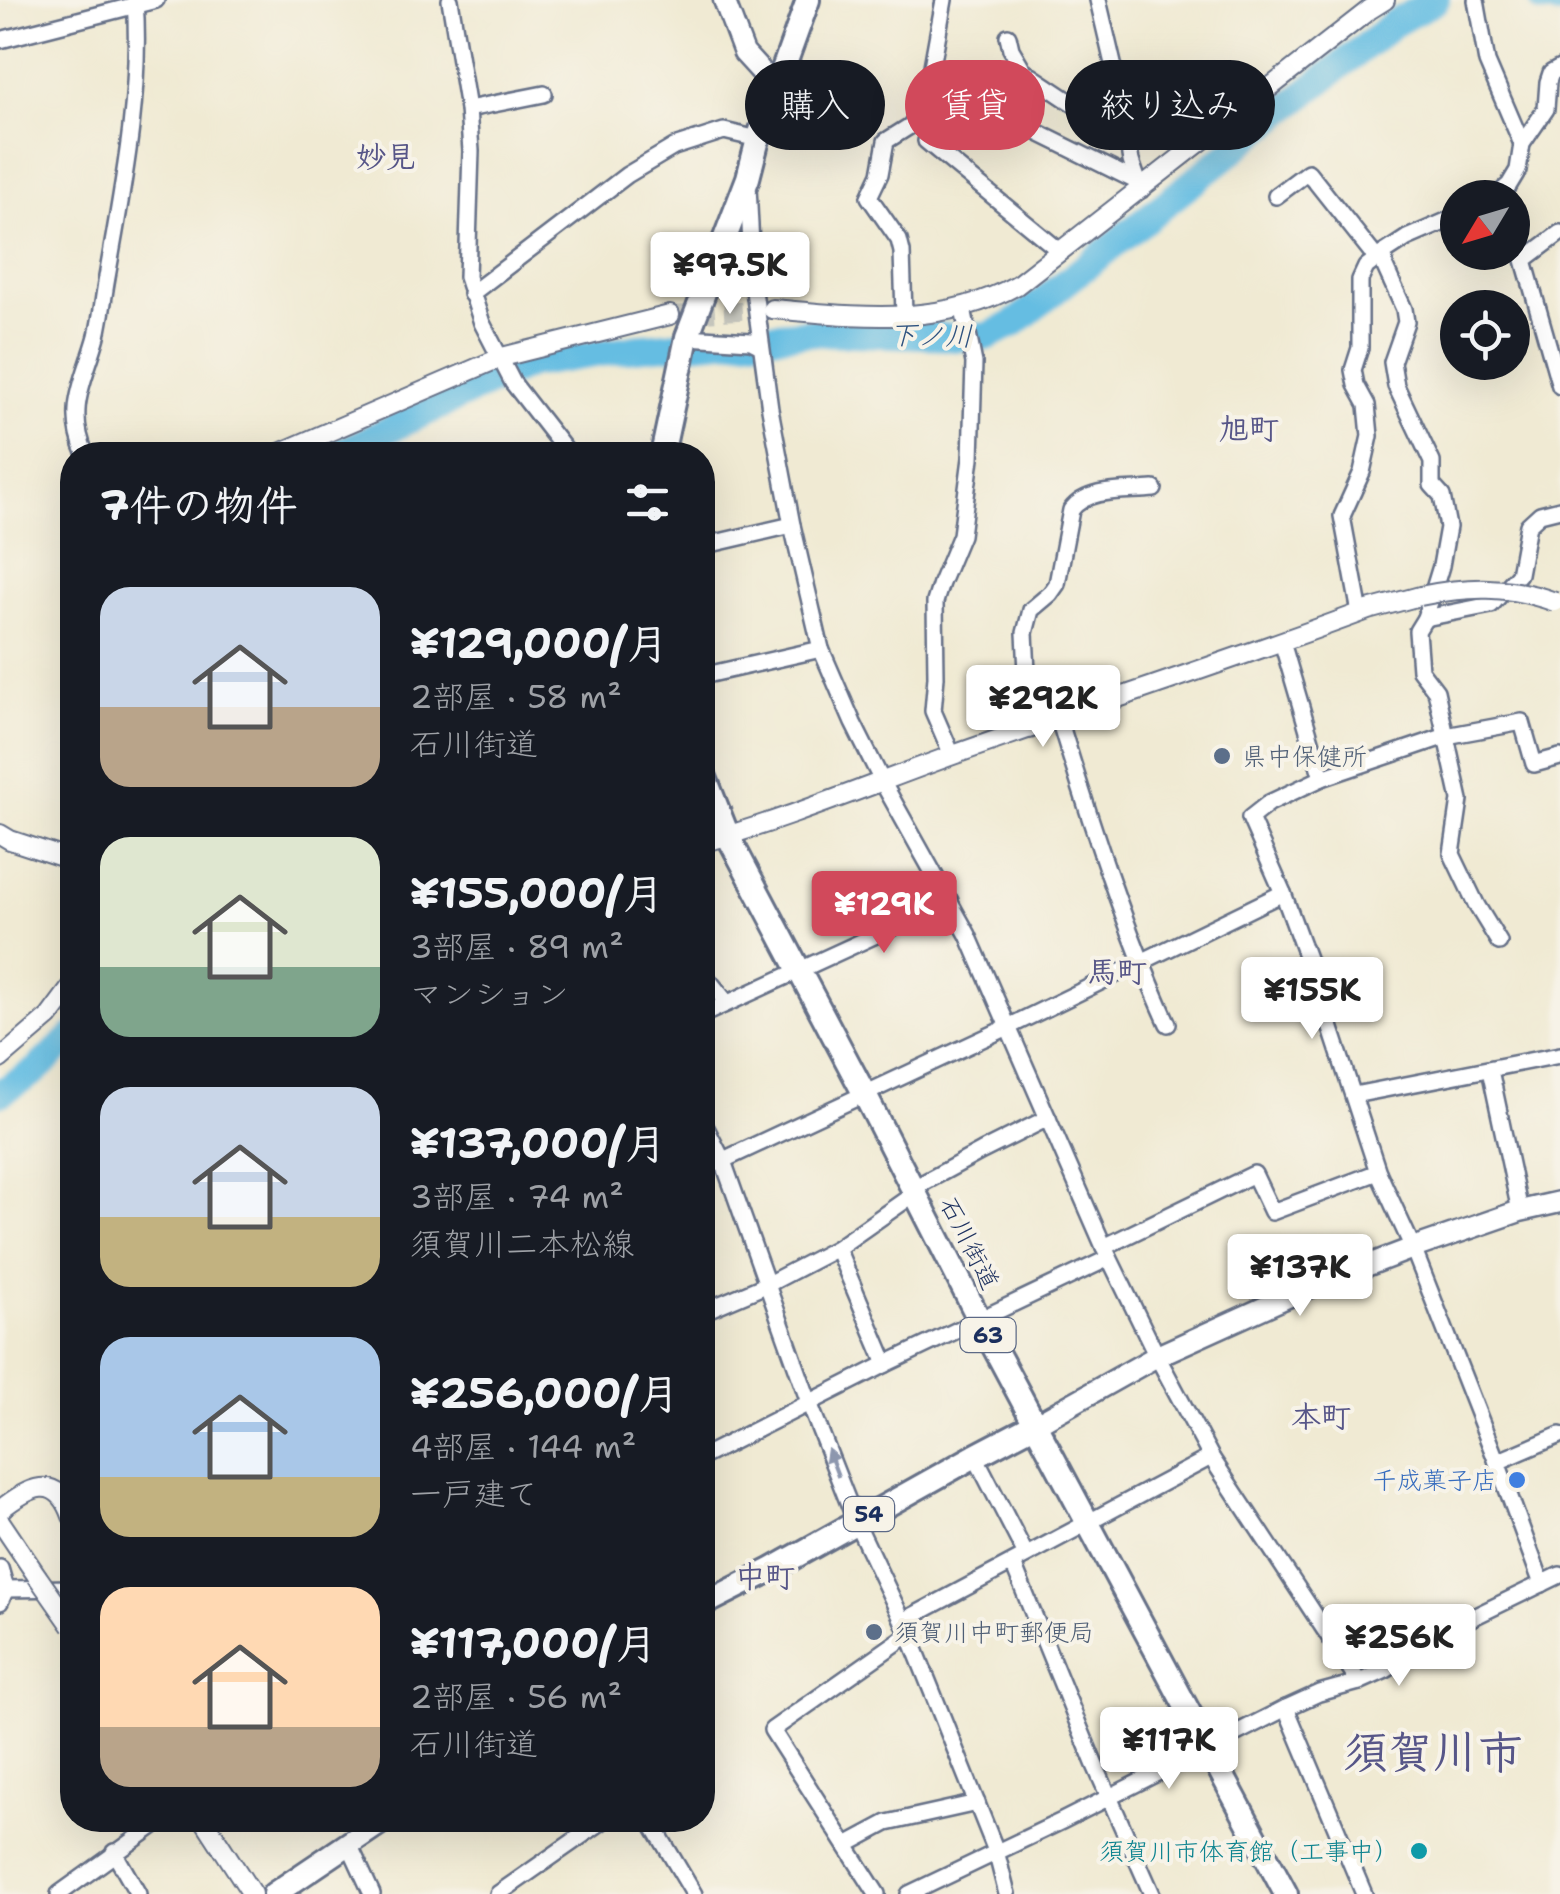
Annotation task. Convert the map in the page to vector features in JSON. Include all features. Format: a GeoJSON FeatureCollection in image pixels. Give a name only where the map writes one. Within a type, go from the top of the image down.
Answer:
{"type":"FeatureCollection","features":[{"type":"Feature","properties":{"kind":"main road"},"geometry":{"type":"LineString","coordinates":[[724,0],[744,53],[750,60]]}},
{"type":"Feature","properties":{"kind":"main road"},"geometry":{"type":"LineString","coordinates":[[786,60],[808,0]]}},
{"type":"Feature","properties":{"kind":"main road"},"geometry":{"type":"LineString","coordinates":[[665,442],[687,338],[755,150]]}},
{"type":"Feature","properties":{"kind":"main road","name":"石川街道"},"geometry":{"type":"LineString","coordinates":[[715,803],[728,836],[866,1094],[980,1321],[1286,1894]]}},
{"type":"Feature","properties":{"kind":"main road"},"geometry":{"type":"LineString","coordinates":[[1036,1424],[1157,1356],[1303,1290],[1520,1211],[1560,1202]]}},
{"type":"Feature","properties":{"kind":"main road","name":"54"},"geometry":{"type":"LineString","coordinates":[[715,1594],[771,1570],[1036,1424]]}},
{"type":"Feature","properties":{"kind":"main road"},"geometry":{"type":"LineString","coordinates":[[274,1894],[362,1832]]}},
{"type":"Feature","properties":{"kind":"street"},"geometry":{"type":"LineString","coordinates":[[0,40],[136,2],[156,0]]}},
{"type":"Feature","properties":{"kind":"street"},"geometry":{"type":"LineString","coordinates":[[450,0],[468,110],[471,294],[513,382],[559,442]]}},
{"type":"Feature","properties":{"kind":"street"},"geometry":{"type":"LineString","coordinates":[[904,316],[899,240],[868,197],[880,174],[886,141],[910,126],[926,105],[944,0]]}},
{"type":"Feature","properties":{"kind":"street"},"geometry":{"type":"LineString","coordinates":[[1098,0],[1112,60]]}},
{"type":"Feature","properties":{"kind":"street"},"geometry":{"type":"LineString","coordinates":[[81,442],[77,407],[80,381],[96,337],[135,86],[136,2]]}},
{"type":"Feature","properties":{"kind":"street"},"geometry":{"type":"LineString","coordinates":[[1477,2],[1487,62],[1522,144]]}},
{"type":"Feature","properties":{"kind":"street"},"geometry":{"type":"LineString","coordinates":[[772,309],[904,316],[963,308],[994,298],[1061,252],[1373,3]]}},
{"type":"Feature","properties":{"kind":"street"},"geometry":{"type":"LineString","coordinates":[[1008,36],[1024,71],[1065,98]]}},
{"type":"Feature","properties":{"kind":"street"},"geometry":{"type":"LineString","coordinates":[[1512,180],[1518,170],[1522,144],[1546,109],[1551,73],[1560,68]]}},
{"type":"Feature","properties":{"kind":"street"},"geometry":{"type":"LineString","coordinates":[[468,110],[544,94]]}},
{"type":"Feature","properties":{"kind":"street"},"geometry":{"type":"LineString","coordinates":[[471,294],[627,175],[674,147],[724,130],[745,136]]}},
{"type":"Feature","properties":{"kind":"street"},"geometry":{"type":"LineString","coordinates":[[1045,137],[1140,186]]}},
{"type":"Feature","properties":{"kind":"street"},"geometry":{"type":"LineString","coordinates":[[937,150],[1061,252]]}},
{"type":"Feature","properties":{"kind":"street"},"geometry":{"type":"LineString","coordinates":[[1131,150],[1140,186]]}},
{"type":"Feature","properties":{"kind":"street"},"geometry":{"type":"LineString","coordinates":[[1276,196],[1308,172],[1380,256],[1404,309],[1406,322],[1392,362],[1396,386],[1432,462],[1432,485],[1442,496],[1448,526],[1441,566],[1425,618],[1417,631],[1420,670],[1436,690],[1460,800],[1452,854],[1499,942]]}},
{"type":"Feature","properties":{"kind":"street"},"geometry":{"type":"LineString","coordinates":[[748,178],[753,283],[770,409],[820,649],[883,783],[968,935],[1106,1252],[1157,1356],[1211,1457],[1358,1682]]}},
{"type":"Feature","properties":{"kind":"street"},"geometry":{"type":"LineString","coordinates":[[1364,611],[1342,516],[1362,472],[1370,436],[1367,405],[1353,370],[1360,348],[1360,280],[1366,268],[1380,256],[1407,238],[1440,224]]}},
{"type":"Feature","properties":{"kind":"street"},"geometry":{"type":"LineString","coordinates":[[1560,232],[1524,260],[1560,386]]}},
{"type":"Feature","properties":{"kind":"street"},"geometry":{"type":"LineString","coordinates":[[952,756],[932,711],[936,677],[935,602],[962,535],[972,458],[974,363],[963,308]]}},
{"type":"Feature","properties":{"kind":"street"},"geometry":{"type":"LineString","coordinates":[[305,442],[502,357],[670,316]]}},
{"type":"Feature","properties":{"kind":"street"},"geometry":{"type":"LineString","coordinates":[[687,338],[751,341],[761,346]]}},
{"type":"Feature","properties":{"kind":"street"},"geometry":{"type":"LineString","coordinates":[[1030,730],[1025,632],[1031,610],[1057,584],[1071,510],[1089,495],[1154,489]]}},
{"type":"Feature","properties":{"kind":"street"},"geometry":{"type":"LineString","coordinates":[[1425,618],[1491,604],[1519,574],[1528,524],[1540,514],[1560,509]]}},
{"type":"Feature","properties":{"kind":"street"},"geometry":{"type":"LineString","coordinates":[[715,543],[792,525]]}},
{"type":"Feature","properties":{"kind":"street"},"geometry":{"type":"LineString","coordinates":[[715,840],[1364,611],[1420,596],[1482,588],[1530,594],[1558,604]]}},
{"type":"Feature","properties":{"kind":"street"},"geometry":{"type":"LineString","coordinates":[[1282,642],[1322,778]]}},
{"type":"Feature","properties":{"kind":"street"},"geometry":{"type":"LineString","coordinates":[[715,673],[820,649]]}},
{"type":"Feature","properties":{"kind":"street"},"geometry":{"type":"LineString","coordinates":[[1059,719],[1106,872],[1168,1024]]}},
{"type":"Feature","properties":{"kind":"street"},"geometry":{"type":"LineString","coordinates":[[1542,1584],[1413,1248],[1378,1172],[1283,894],[1250,818],[1270,803],[1322,778],[1446,736],[1522,722],[1534,764],[1560,757]]}},
{"type":"Feature","properties":{"kind":"street"},"geometry":{"type":"LineString","coordinates":[[0,834],[60,856]]}},
{"type":"Feature","properties":{"kind":"street"},"geometry":{"type":"LineString","coordinates":[[715,1165],[1283,894]]}},
{"type":"Feature","properties":{"kind":"street"},"geometry":{"type":"LineString","coordinates":[[715,1009],[950,902]]}},
{"type":"Feature","properties":{"kind":"street"},"geometry":{"type":"LineString","coordinates":[[715,989],[726,1004]]}},
{"type":"Feature","properties":{"kind":"street"},"geometry":{"type":"LineString","coordinates":[[0,1060],[49,1017],[60,1002]]}},
{"type":"Feature","properties":{"kind":"street"},"geometry":{"type":"LineString","coordinates":[[1354,1095],[1560,1055]]}},
{"type":"Feature","properties":{"kind":"street"},"geometry":{"type":"LineString","coordinates":[[1490,1070],[1520,1211]]}},
{"type":"Feature","properties":{"kind":"street"},"geometry":{"type":"LineString","coordinates":[[715,1306],[837,1248],[913,1192],[982,1150],[1048,1118]]}},
{"type":"Feature","properties":{"kind":"street"},"geometry":{"type":"LineString","coordinates":[[715,1144],[810,1405],[977,1803],[996,1851],[1007,1894]]}},
{"type":"Feature","properties":{"kind":"street"},"geometry":{"type":"LineString","coordinates":[[715,1451],[980,1321],[1254,1174],[1272,1212],[1378,1172]]}},
{"type":"Feature","properties":{"kind":"street"},"geometry":{"type":"LineString","coordinates":[[837,1248],[886,1364]]}},
{"type":"Feature","properties":{"kind":"street"},"geometry":{"type":"LineString","coordinates":[[1497,1462],[1560,1434]]}},
{"type":"Feature","properties":{"kind":"street"},"geometry":{"type":"LineString","coordinates":[[975,1456],[1109,1796],[1152,1894]]}},
{"type":"Feature","properties":{"kind":"street"},"geometry":{"type":"LineString","coordinates":[[877,1894],[772,1730],[906,1628],[1019,1560],[1211,1457]]}},
{"type":"Feature","properties":{"kind":"street"},"geometry":{"type":"LineString","coordinates":[[0,1510],[40,1486],[60,1495]]}},
{"type":"Feature","properties":{"kind":"street"},"geometry":{"type":"LineString","coordinates":[[0,1521],[60,1609]]}},
{"type":"Feature","properties":{"kind":"street"},"geometry":{"type":"LineString","coordinates":[[0,1568],[3,1596],[60,1589]]}},
{"type":"Feature","properties":{"kind":"street"},"geometry":{"type":"LineString","coordinates":[[908,1894],[1286,1708],[1386,1670],[1460,1624],[1560,1574]]}},
{"type":"Feature","properties":{"kind":"street"},"geometry":{"type":"LineString","coordinates":[[1286,1708],[1364,1894]]}},
{"type":"Feature","properties":{"kind":"street"},"geometry":{"type":"LineString","coordinates":[[846,1845],[886,1823],[977,1803]]}},
{"type":"Feature","properties":{"kind":"street"},"geometry":{"type":"LineString","coordinates":[[58,1894],[144,1832]]}},
{"type":"Feature","properties":{"kind":"street"},"geometry":{"type":"LineString","coordinates":[[212,1832],[252,1894]]}},
{"type":"Feature","properties":{"kind":"street"},"geometry":{"type":"LineString","coordinates":[[366,1832],[372,1894]]}},
{"type":"Feature","properties":{"kind":"street"},"geometry":{"type":"LineString","coordinates":[[498,1894],[587,1832]]}},
{"type":"Feature","properties":{"kind":"street"},"geometry":{"type":"LineString","coordinates":[[657,1832],[694,1894]]}},
{"type":"Feature","properties":{"kind":"street"},"geometry":{"type":"LineString","coordinates":[[114,1852],[138,1894]]}},
{"type":"Feature","properties":{"kind":"waterway","name":"下ノ川"},"geometry":{"type":"LineString","coordinates":[[362,442],[530,364],[634,348],[812,332],[988,336],[1013,324],[1393,24],[1436,0]]}},
{"type":"Feature","properties":{"kind":"waterway","name":"下ノ川"},"geometry":{"type":"LineString","coordinates":[[1543,0],[1560,2]]}},
{"type":"Feature","properties":{"kind":"waterway","name":"下ノ川"},"geometry":{"type":"LineString","coordinates":[[0,1093],[34,1072],[60,1048]]}},
{"type":"Feature","properties":{"kind":"tunnel"},"geometry":{"type":"LineString","coordinates":[[670,315],[769,309]]}},
{"type":"Feature","properties":{"kind":"place","name":"県中保健所"},"geometry":{"type":"Point","coordinates":[1222,756]}},
{"type":"Feature","properties":{"kind":"place","name":"千成菓子店"},"geometry":{"type":"Point","coordinates":[1517,1480]}},
{"type":"Feature","properties":{"kind":"place","name":"須賀川中町郵便局"},"geometry":{"type":"Point","coordinates":[874,1632]}},
{"type":"Feature","properties":{"kind":"place","name":"須賀川市体育館（工事中）"},"geometry":{"type":"Point","coordinates":[1419,1851]}},
{"type":"Feature","properties":{"kind":"district","name":"妙見"},"geometry":{"type":"Point","coordinates":[386,157]}},
{"type":"Feature","properties":{"kind":"district","name":"旭町"},"geometry":{"type":"Point","coordinates":[1249,429]}},
{"type":"Feature","properties":{"kind":"district","name":"馬町"},"geometry":{"type":"Point","coordinates":[1117,972]}},
{"type":"Feature","properties":{"kind":"district","name":"本町"},"geometry":{"type":"Point","coordinates":[1321,1417]}},
{"type":"Feature","properties":{"kind":"district","name":"中町"},"geometry":{"type":"Point","coordinates":[765,1577]}},
{"type":"Feature","properties":{"kind":"district","name":"須賀川市"},"geometry":{"type":"Point","coordinates":[1433,1752]}}]}
